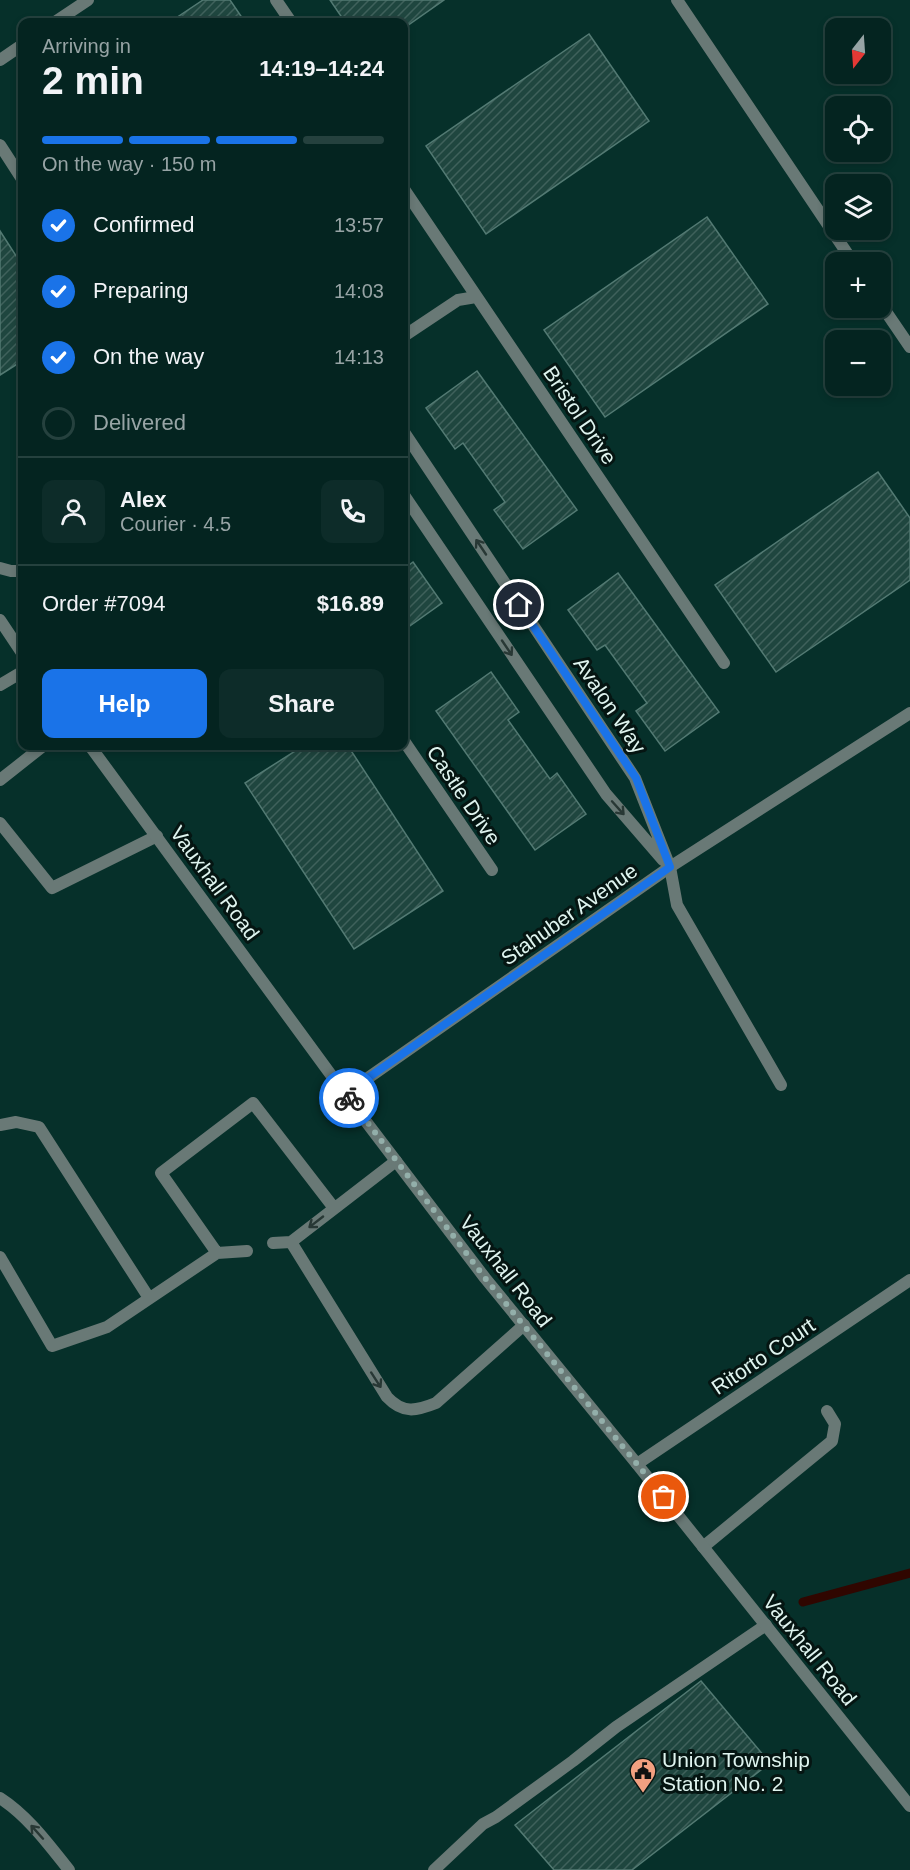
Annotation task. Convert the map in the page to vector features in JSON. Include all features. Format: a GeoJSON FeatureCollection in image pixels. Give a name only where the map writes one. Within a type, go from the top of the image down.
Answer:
{"type":"FeatureCollection","features":[{"type":"Feature","properties":{"kind":"street"},"geometry":{"type":"LineString","coordinates":[[61,18],[88,0]]}},
{"type":"Feature","properties":{"kind":"street"},"geometry":{"type":"LineString","coordinates":[[276,0],[288,18]]}},
{"type":"Feature","properties":{"kind":"street"},"geometry":{"type":"LineString","coordinates":[[677,0],[846,252]]}},
{"type":"Feature","properties":{"kind":"street"},"geometry":{"type":"LineString","coordinates":[[0,60],[18,48]]}},
{"type":"Feature","properties":{"kind":"street"},"geometry":{"type":"LineString","coordinates":[[0,145],[18,172]]}},
{"type":"Feature","properties":{"kind":"street","name":"Bristol Drive"},"geometry":{"type":"LineString","coordinates":[[408,195],[724,663]]}},
{"type":"Feature","properties":{"kind":"street"},"geometry":{"type":"LineString","coordinates":[[408,333],[458,300],[476,297]]}},
{"type":"Feature","properties":{"kind":"street"},"geometry":{"type":"LineString","coordinates":[[890,318],[910,347]]}},
{"type":"Feature","properties":{"kind":"street","name":"Avalon Way"},"geometry":{"type":"LineString","coordinates":[[408,438],[636,778],[670,867],[677,905],[781,1085]]}},
{"type":"Feature","properties":{"kind":"street"},"geometry":{"type":"LineString","coordinates":[[408,501],[606,794],[670,867]]}},
{"type":"Feature","properties":{"kind":"street"},"geometry":{"type":"LineString","coordinates":[[0,568],[11,572],[18,571]]}},
{"type":"Feature","properties":{"kind":"street"},"geometry":{"type":"LineString","coordinates":[[0,620],[18,647]]}},
{"type":"Feature","properties":{"kind":"street"},"geometry":{"type":"LineString","coordinates":[[0,685],[18,674]]}},
{"type":"Feature","properties":{"kind":"street","name":"Stahuber Avenue"},"geometry":{"type":"LineString","coordinates":[[345,1094],[670,867],[910,713]]}},
{"type":"Feature","properties":{"kind":"street","name":"Castle Drive"},"geometry":{"type":"LineString","coordinates":[[408,747],[492,870]]}},
{"type":"Feature","properties":{"kind":"street"},"geometry":{"type":"LineString","coordinates":[[0,780],[38,750]]}},
{"type":"Feature","properties":{"kind":"street","name":"Vauxhall Road"},"geometry":{"type":"LineString","coordinates":[[93,750],[345,1094],[485,1278],[910,1806]]}},
{"type":"Feature","properties":{"kind":"street"},"geometry":{"type":"LineString","coordinates":[[0,823],[52,888],[157,836]]}},
{"type":"Feature","properties":{"kind":"street"},"geometry":{"type":"LineString","coordinates":[[217,1253],[161,1173],[253,1103],[334,1208]]}},
{"type":"Feature","properties":{"kind":"street"},"geometry":{"type":"LineString","coordinates":[[0,1125],[16,1122],[39,1127],[149,1298]]}},
{"type":"Feature","properties":{"kind":"street"},"geometry":{"type":"LineString","coordinates":[[273,1243],[291,1242],[396,1161]]}},
{"type":"Feature","properties":{"kind":"street"},"geometry":{"type":"LineString","coordinates":[[291,1242],[387,1397],[397,1406],[413,1410],[436,1402],[524,1325]]}},
{"type":"Feature","properties":{"kind":"street"},"geometry":{"type":"LineString","coordinates":[[0,1257],[52,1346],[107,1327],[217,1253],[247,1251]]}},
{"type":"Feature","properties":{"kind":"street","name":"Ritorto Court"},"geometry":{"type":"LineString","coordinates":[[637,1464],[910,1280]]}},
{"type":"Feature","properties":{"kind":"street"},"geometry":{"type":"LineString","coordinates":[[703,1547],[832,1441],[835,1424],[827,1411]]}},
{"type":"Feature","properties":{"kind":"street"},"geometry":{"type":"LineString","coordinates":[[434,1870],[483,1824],[573,1761],[616,1727],[766,1625]]}},
{"type":"Feature","properties":{"kind":"street"},"geometry":{"type":"LineString","coordinates":[[0,1798],[37,1831],[69,1870]]}},
{"type":"Feature","properties":{"kind":"building"},"geometry":{"type":"Polygon","coordinates":[[[203,0],[230,0],[242,18],[176,18],[203,0]]]}},
{"type":"Feature","properties":{"kind":"building"},"geometry":{"type":"Polygon","coordinates":[[[330,0],[444,0],[408,25],[408,18],[342,18],[330,0]]]}},
{"type":"Feature","properties":{"kind":"building"},"geometry":{"type":"Polygon","coordinates":[[[589,34],[649,121],[486,234],[426,146],[589,34]]]}},
{"type":"Feature","properties":{"kind":"building"},"geometry":{"type":"Polygon","coordinates":[[[707,217],[768,304],[605,417],[544,330],[707,217]]]}},
{"type":"Feature","properties":{"kind":"building"},"geometry":{"type":"Polygon","coordinates":[[[0,231],[18,259],[18,364],[0,375],[0,231]]]}},
{"type":"Feature","properties":{"kind":"building"},"geometry":{"type":"Polygon","coordinates":[[[477,371],[577,510],[523,549],[494,510],[505,502],[463,443],[455,449],[426,408],[477,371]]]}},
{"type":"Feature","properties":{"kind":"building"},"geometry":{"type":"Polygon","coordinates":[[[878,472],[910,518],[910,580],[776,672],[715,585],[878,472]]]}},
{"type":"Feature","properties":{"kind":"building"},"geometry":{"type":"Polygon","coordinates":[[[413,562],[442,603],[408,627],[408,566],[413,562]]]}},
{"type":"Feature","properties":{"kind":"building"},"geometry":{"type":"Polygon","coordinates":[[[618,573],[719,712],[665,751],[636,711],[647,703],[605,645],[597,650],[568,610],[618,573]]]}},
{"type":"Feature","properties":{"kind":"building"},"geometry":{"type":"Polygon","coordinates":[[[491,672],[519,712],[508,720],[550,779],[557,773],[586,814],[535,850],[436,711],[491,672]]]}},
{"type":"Feature","properties":{"kind":"building"},"geometry":{"type":"Polygon","coordinates":[[[297,750],[351,750],[443,891],[354,949],[245,783],[297,750]]]}},
{"type":"Feature","properties":{"kind":"building","name":"Union Township Station No. 2"},"geometry":{"type":"Polygon","coordinates":[[[701,1681],[770,1763],[632,1870],[554,1870],[515,1825],[701,1681]]]}},
{"type":"Feature","properties":{"kind":"waterway"},"geometry":{"type":"LineString","coordinates":[[803,1602],[910,1573]]}},
{"type":"Feature","properties":{"kind":"way so far"},"geometry":{"type":"LineString","coordinates":[[349,1098],[485,1278],[664,1497]]}},
{"type":"Feature","properties":{"kind":"place","name":"Union Township Station No. 2"},"geometry":{"type":"Point","coordinates":[643,1794]}},
{"type":"Feature","properties":{"kind":"route"},"geometry":{"type":"LineString","coordinates":[[349,1098],[345,1094],[670,867],[636,778],[519,605]]}}]}
